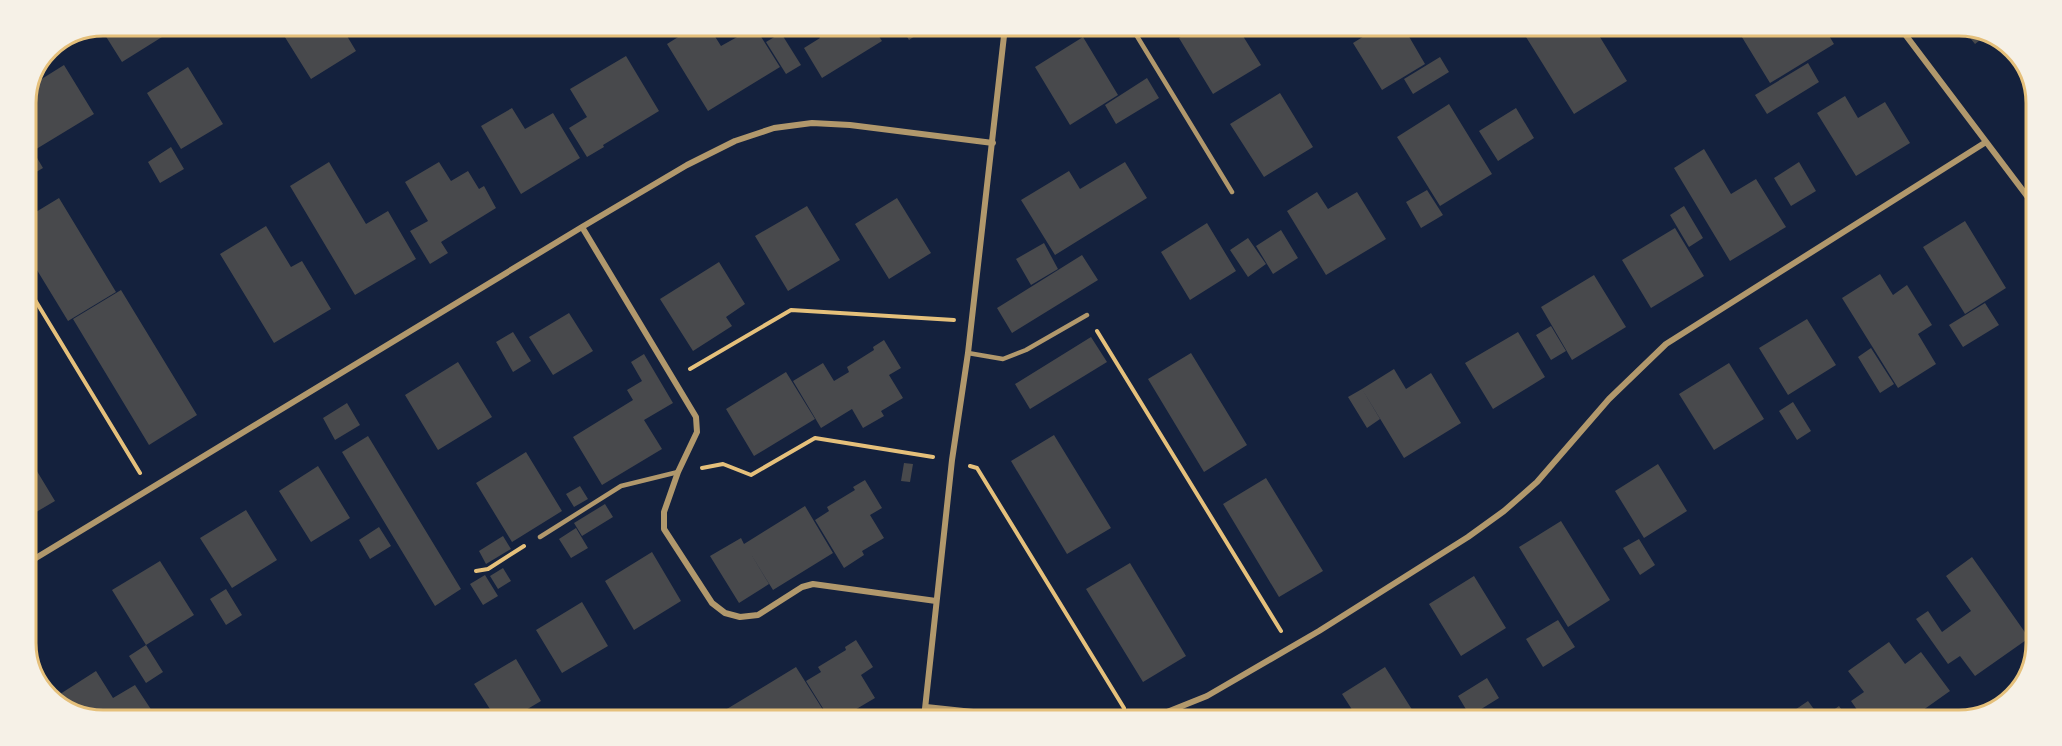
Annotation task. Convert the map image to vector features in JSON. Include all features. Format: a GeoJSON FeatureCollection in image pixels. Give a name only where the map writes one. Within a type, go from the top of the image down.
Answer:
{"type":"FeatureCollection","features":[{"type":"Feature","properties":{"kind":"street"},"geometry":{"type":"LineString","coordinates":[[925,710],[952,460],[972,321],[1004,36]]}},
{"type":"Feature","properties":{"kind":"street"},"geometry":{"type":"LineString","coordinates":[[1906,36],[2026,195]]}},
{"type":"Feature","properties":{"kind":"street"},"geometry":{"type":"LineString","coordinates":[[36,558],[582,227],[687,165],[735,141],[774,128],[812,123],[850,125],[993,143]]}},
{"type":"Feature","properties":{"kind":"street"},"geometry":{"type":"LineString","coordinates":[[1172,710],[1207,696],[1291,647],[1468,537],[1504,511],[1537,482],[1609,399],[1666,344],[1986,142]]}},
{"type":"Feature","properties":{"kind":"street"},"geometry":{"type":"LineString","coordinates":[[582,227],[696,417],[697,432],[678,472],[664,512],[664,529],[712,603],[725,614],[741,617],[758,615],[802,587],[813,584],[936,601]]}},
{"type":"Feature","properties":{"kind":"street"},"geometry":{"type":"LineString","coordinates":[[926,707],[957,710]]}},
{"type":"Feature","properties":{"kind":"lane"},"geometry":{"type":"LineString","coordinates":[[1137,36],[1232,192]]}},
{"type":"Feature","properties":{"kind":"lane"},"geometry":{"type":"LineString","coordinates":[[968,353],[1003,359],[1026,350],[1087,315]]}},
{"type":"Feature","properties":{"kind":"lane"},"geometry":{"type":"LineString","coordinates":[[540,537],[621,486],[678,472]]}},
{"type":"Feature","properties":{"kind":"path"},"geometry":{"type":"LineString","coordinates":[[36,301],[150,489]]}},
{"type":"Feature","properties":{"kind":"path"},"geometry":{"type":"LineString","coordinates":[[674,379],[791,310],[972,321]]}},
{"type":"Feature","properties":{"kind":"path"},"geometry":{"type":"LineString","coordinates":[[1087,315],[1291,647]]}},
{"type":"Feature","properties":{"kind":"path"},"geometry":{"type":"LineString","coordinates":[[678,472],[723,464],[752,475],[815,438],[952,460],[977,468],[1124,709]]}},
{"type":"Feature","properties":{"kind":"path"},"geometry":{"type":"LineString","coordinates":[[476,571],[488,568],[540,537]]}},
{"type":"Feature","properties":{"kind":"building"},"geometry":{"type":"Polygon","coordinates":[[[106,36],[161,36],[162,37],[122,62],[106,36]]]}},
{"type":"Feature","properties":{"kind":"building"},"geometry":{"type":"Polygon","coordinates":[[[284,36],[347,36],[356,51],[311,79],[284,36]]]}},
{"type":"Feature","properties":{"kind":"building"},"geometry":{"type":"Polygon","coordinates":[[[680,36],[715,36],[721,46],[739,36],[761,36],[780,67],[708,111],[667,44],[680,36]]]}},
{"type":"Feature","properties":{"kind":"building"},"geometry":{"type":"Polygon","coordinates":[[[776,36],[783,36],[801,65],[786,74],[766,42],[776,36]]]}},
{"type":"Feature","properties":{"kind":"building"},"geometry":{"type":"Polygon","coordinates":[[[819,36],[879,36],[882,41],[822,78],[804,48],[820,38],[819,36]]]}},
{"type":"Feature","properties":{"kind":"building"},"geometry":{"type":"Polygon","coordinates":[[[1182,36],[1243,36],[1261,65],[1213,94],[1179,38],[1182,36]]]}},
{"type":"Feature","properties":{"kind":"building"},"geometry":{"type":"Polygon","coordinates":[[[1364,36],[1409,36],[1425,64],[1382,90],[1353,43],[1364,36]]]}},
{"type":"Feature","properties":{"kind":"building"},"geometry":{"type":"Polygon","coordinates":[[[1525,36],[1599,36],[1627,81],[1574,114],[1525,36]]]}},
{"type":"Feature","properties":{"kind":"building"},"geometry":{"type":"Polygon","coordinates":[[[1741,36],[1829,36],[1834,44],[1770,83],[1741,36]]]}},
{"type":"Feature","properties":{"kind":"building"},"geometry":{"type":"Polygon","coordinates":[[[1083,37],[1118,95],[1070,125],[1035,67],[1083,37]]]}},
{"type":"Feature","properties":{"kind":"building"},"geometry":{"type":"Polygon","coordinates":[[[1969,37],[1980,40],[1975,44],[1969,37]]]}},
{"type":"Feature","properties":{"kind":"building"},"geometry":{"type":"Polygon","coordinates":[[[626,56],[659,111],[587,157],[569,128],[587,117],[570,89],[626,56]]]}},
{"type":"Feature","properties":{"kind":"building"},"geometry":{"type":"Polygon","coordinates":[[[1440,57],[1449,72],[1413,94],[1404,79],[1440,57]]]}},
{"type":"Feature","properties":{"kind":"building"},"geometry":{"type":"Polygon","coordinates":[[[1808,63],[1819,82],[1767,114],[1755,95],[1808,63]]]}},
{"type":"Feature","properties":{"kind":"building"},"geometry":{"type":"Polygon","coordinates":[[[64,65],[94,114],[36,149],[36,103],[40,80],[64,65]]]}},
{"type":"Feature","properties":{"kind":"building"},"geometry":{"type":"Polygon","coordinates":[[[188,67],[223,124],[181,149],[147,93],[188,67]]]}},
{"type":"Feature","properties":{"kind":"building"},"geometry":{"type":"Polygon","coordinates":[[[1147,78],[1159,98],[1116,124],[1105,105],[1147,78]]]}},
{"type":"Feature","properties":{"kind":"building"},"geometry":{"type":"Polygon","coordinates":[[[1280,93],[1313,147],[1264,177],[1230,124],[1280,93]]]}},
{"type":"Feature","properties":{"kind":"building"},"geometry":{"type":"Polygon","coordinates":[[[1845,96],[1858,118],[1885,102],[1910,143],[1856,176],[1817,113],[1845,96]]]}},
{"type":"Feature","properties":{"kind":"building"},"geometry":{"type":"Polygon","coordinates":[[[1449,104],[1492,174],[1440,206],[1397,137],[1449,104]]]}},
{"type":"Feature","properties":{"kind":"building"},"geometry":{"type":"Polygon","coordinates":[[[512,108],[525,129],[553,113],[580,158],[521,194],[481,126],[512,108]]]}},
{"type":"Feature","properties":{"kind":"building"},"geometry":{"type":"Polygon","coordinates":[[[1516,108],[1534,138],[1498,161],[1479,131],[1516,108]]]}},
{"type":"Feature","properties":{"kind":"building"},"geometry":{"type":"Polygon","coordinates":[[[171,147],[184,169],[160,183],[148,162],[171,147]]]}},
{"type":"Feature","properties":{"kind":"building"},"geometry":{"type":"Polygon","coordinates":[[[1704,149],[1731,194],[1756,179],[1786,227],[1730,261],[1674,168],[1704,149]]]}},
{"type":"Feature","properties":{"kind":"building"},"geometry":{"type":"Polygon","coordinates":[[[36,156],[43,168],[36,172],[36,156]]]}},
{"type":"Feature","properties":{"kind":"building"},"geometry":{"type":"Polygon","coordinates":[[[329,162],[366,224],[388,211],[416,259],[355,295],[290,186],[329,162]]]}},
{"type":"Feature","properties":{"kind":"building"},"geometry":{"type":"Polygon","coordinates":[[[439,162],[451,181],[468,171],[479,189],[484,186],[496,208],[441,242],[448,253],[430,264],[410,231],[428,221],[405,182],[439,162]]]}},
{"type":"Feature","properties":{"kind":"building"},"geometry":{"type":"Polygon","coordinates":[[[1125,162],[1147,198],[1055,255],[1021,200],[1069,171],[1080,189],[1125,162]]]}},
{"type":"Feature","properties":{"kind":"building"},"geometry":{"type":"Polygon","coordinates":[[[1799,162],[1816,191],[1791,206],[1774,178],[1799,162]]]}},
{"type":"Feature","properties":{"kind":"building"},"geometry":{"type":"Polygon","coordinates":[[[1427,190],[1443,215],[1421,228],[1406,202],[1427,190]]]}},
{"type":"Feature","properties":{"kind":"building"},"geometry":{"type":"Polygon","coordinates":[[[1317,192],[1328,209],[1357,192],[1386,239],[1326,275],[1287,211],[1317,192]]]}},
{"type":"Feature","properties":{"kind":"building"},"geometry":{"type":"Polygon","coordinates":[[[59,198],[116,292],[68,321],[36,268],[36,212],[59,198]]]}},
{"type":"Feature","properties":{"kind":"building"},"geometry":{"type":"Polygon","coordinates":[[[897,198],[931,253],[889,279],[855,224],[897,198]]]}},
{"type":"Feature","properties":{"kind":"building"},"geometry":{"type":"Polygon","coordinates":[[[807,206],[840,260],[788,291],[755,236],[807,206]]]}},
{"type":"Feature","properties":{"kind":"building"},"geometry":{"type":"Polygon","coordinates":[[[1684,206],[1703,238],[1689,247],[1670,215],[1684,206]]]}},
{"type":"Feature","properties":{"kind":"building"},"geometry":{"type":"Polygon","coordinates":[[[1965,221],[2006,288],[1965,314],[1923,247],[1965,221]]]}},
{"type":"Feature","properties":{"kind":"building"},"geometry":{"type":"Polygon","coordinates":[[[1207,223],[1236,271],[1190,300],[1161,252],[1207,223]]]}},
{"type":"Feature","properties":{"kind":"building"},"geometry":{"type":"Polygon","coordinates":[[[266,226],[291,267],[302,261],[331,309],[274,343],[220,254],[266,226]]]}},
{"type":"Feature","properties":{"kind":"building"},"geometry":{"type":"Polygon","coordinates":[[[1675,228],[1704,276],[1651,308],[1622,260],[1675,228]]]}},
{"type":"Feature","properties":{"kind":"building"},"geometry":{"type":"Polygon","coordinates":[[[1281,230],[1298,258],[1273,274],[1256,246],[1281,230]]]}},
{"type":"Feature","properties":{"kind":"building"},"geometry":{"type":"Polygon","coordinates":[[[1248,238],[1266,264],[1248,277],[1230,250],[1248,238]]]}},
{"type":"Feature","properties":{"kind":"building"},"geometry":{"type":"Polygon","coordinates":[[[1044,243],[1058,269],[1031,285],[1016,259],[1044,243]]]}},
{"type":"Feature","properties":{"kind":"building"},"geometry":{"type":"Polygon","coordinates":[[[1082,255],[1098,280],[1012,333],[997,308],[1082,255]]]}},
{"type":"Feature","properties":{"kind":"building"},"geometry":{"type":"Polygon","coordinates":[[[719,262],[745,304],[726,317],[732,326],[693,351],[660,299],[719,262]]]}},
{"type":"Feature","properties":{"kind":"building"},"geometry":{"type":"Polygon","coordinates":[[[1880,274],[1893,295],[1907,285],[1932,325],[1918,334],[1936,364],[1898,388],[1842,298],[1880,274]]]}},
{"type":"Feature","properties":{"kind":"building"},"geometry":{"type":"Polygon","coordinates":[[[1594,275],[1626,327],[1572,360],[1541,307],[1594,275]]]}},
{"type":"Feature","properties":{"kind":"building"},"geometry":{"type":"Polygon","coordinates":[[[121,290],[197,415],[149,445],[73,319],[121,290]]]}},
{"type":"Feature","properties":{"kind":"building"},"geometry":{"type":"Polygon","coordinates":[[[1985,303],[1999,325],[1963,347],[1949,325],[1985,303]]]}},
{"type":"Feature","properties":{"kind":"building"},"geometry":{"type":"Polygon","coordinates":[[[569,313],[593,351],[553,375],[529,337],[569,313]]]}},
{"type":"Feature","properties":{"kind":"building"},"geometry":{"type":"Polygon","coordinates":[[[1807,319],[1836,365],[1788,395],[1759,348],[1807,319]]]}},
{"type":"Feature","properties":{"kind":"building"},"geometry":{"type":"Polygon","coordinates":[[[1551,326],[1566,351],[1551,360],[1536,335],[1551,326]]]}},
{"type":"Feature","properties":{"kind":"building"},"geometry":{"type":"Polygon","coordinates":[[[513,332],[531,361],[513,372],[496,342],[513,332]]]}},
{"type":"Feature","properties":{"kind":"building"},"geometry":{"type":"Polygon","coordinates":[[[1518,332],[1545,377],[1493,409],[1465,363],[1518,332]]]}},
{"type":"Feature","properties":{"kind":"building"},"geometry":{"type":"Polygon","coordinates":[[[1091,337],[1107,362],[1030,409],[1015,384],[1091,337]]]}},
{"type":"Feature","properties":{"kind":"building"},"geometry":{"type":"Polygon","coordinates":[[[884,340],[901,368],[889,375],[903,398],[881,411],[884,416],[863,428],[852,409],[821,428],[793,381],[823,363],[834,381],[849,372],[847,367],[874,350],[873,347],[884,340]]]}},
{"type":"Feature","properties":{"kind":"building"},"geometry":{"type":"Polygon","coordinates":[[[1871,348],[1894,384],[1880,393],[1858,357],[1871,348]]]}},
{"type":"Feature","properties":{"kind":"building"},"geometry":{"type":"Polygon","coordinates":[[[1191,353],[1247,445],[1204,472],[1148,379],[1191,353]]]}},
{"type":"Feature","properties":{"kind":"building"},"geometry":{"type":"Polygon","coordinates":[[[644,354],[673,403],[644,420],[662,449],[602,485],[573,437],[633,400],[627,390],[642,381],[631,362],[644,354]]]}},
{"type":"Feature","properties":{"kind":"building"},"geometry":{"type":"Polygon","coordinates":[[[458,362],[492,417],[438,450],[405,395],[458,362]]]}},
{"type":"Feature","properties":{"kind":"building"},"geometry":{"type":"Polygon","coordinates":[[[1729,363],[1764,419],[1714,450],[1679,394],[1729,363]]]}},
{"type":"Feature","properties":{"kind":"building"},"geometry":{"type":"Polygon","coordinates":[[[1394,369],[1406,389],[1431,373],[1461,423],[1404,458],[1362,389],[1394,369]]]}},
{"type":"Feature","properties":{"kind":"building"},"geometry":{"type":"Polygon","coordinates":[[[786,372],[815,419],[754,456],[726,409],[786,372]]]}},
{"type":"Feature","properties":{"kind":"building"},"geometry":{"type":"Polygon","coordinates":[[[1362,389],[1380,419],[1367,428],[1348,397],[1362,389]]]}},
{"type":"Feature","properties":{"kind":"building"},"geometry":{"type":"Polygon","coordinates":[[[1793,402],[1811,431],[1797,440],[1779,411],[1793,402]]]}},
{"type":"Feature","properties":{"kind":"building"},"geometry":{"type":"Polygon","coordinates":[[[347,403],[360,425],[335,440],[323,418],[347,403]]]}},
{"type":"Feature","properties":{"kind":"building"},"geometry":{"type":"Polygon","coordinates":[[[1054,435],[1111,528],[1067,554],[1011,461],[1054,435]]]}},
{"type":"Feature","properties":{"kind":"building"},"geometry":{"type":"Polygon","coordinates":[[[368,436],[461,589],[435,606],[342,452],[368,436]]]}},
{"type":"Feature","properties":{"kind":"building"},"geometry":{"type":"Polygon","coordinates":[[[526,452],[562,511],[512,542],[476,483],[526,452]]]}},
{"type":"Feature","properties":{"kind":"building"},"geometry":{"type":"Polygon","coordinates":[[[904,463],[913,464],[910,482],[901,481],[904,463]]]}},
{"type":"Feature","properties":{"kind":"building"},"geometry":{"type":"Polygon","coordinates":[[[1658,464],[1687,511],[1644,538],[1615,491],[1658,464]]]}},
{"type":"Feature","properties":{"kind":"building"},"geometry":{"type":"Polygon","coordinates":[[[318,466],[350,518],[311,542],[279,491],[318,466]]]}},
{"type":"Feature","properties":{"kind":"building"},"geometry":{"type":"Polygon","coordinates":[[[36,470],[55,501],[36,512],[36,470]]]}},
{"type":"Feature","properties":{"kind":"building"},"geometry":{"type":"Polygon","coordinates":[[[1266,478],[1323,571],[1279,597],[1223,504],[1266,478]]]}},
{"type":"Feature","properties":{"kind":"building"},"geometry":{"type":"Polygon","coordinates":[[[865,480],[882,508],[870,515],[884,538],[862,551],[864,555],[844,568],[815,520],[829,511],[827,507],[855,490],[853,487],[865,480]]]}},
{"type":"Feature","properties":{"kind":"building"},"geometry":{"type":"Polygon","coordinates":[[[580,486],[588,499],[574,507],[566,494],[580,486]]]}},
{"type":"Feature","properties":{"kind":"building"},"geometry":{"type":"Polygon","coordinates":[[[605,504],[613,517],[582,536],[574,523],[605,504]]]}},
{"type":"Feature","properties":{"kind":"building"},"geometry":{"type":"Polygon","coordinates":[[[805,506],[833,553],[773,590],[749,551],[769,584],[739,603],[710,556],[741,538],[744,544],[805,506]]]}},
{"type":"Feature","properties":{"kind":"building"},"geometry":{"type":"Polygon","coordinates":[[[246,510],[277,560],[232,588],[200,538],[246,510]]]}},
{"type":"Feature","properties":{"kind":"building"},"geometry":{"type":"Polygon","coordinates":[[[1561,521],[1610,600],[1568,627],[1519,547],[1561,521]]]}},
{"type":"Feature","properties":{"kind":"building"},"geometry":{"type":"Polygon","coordinates":[[[379,527],[391,546],[370,559],[359,540],[379,527]]]}},
{"type":"Feature","properties":{"kind":"building"},"geometry":{"type":"Polygon","coordinates":[[[576,528],[588,548],[571,558],[559,539],[576,528]]]}},
{"type":"Feature","properties":{"kind":"building"},"geometry":{"type":"Polygon","coordinates":[[[503,536],[511,549],[486,564],[479,551],[503,536]]]}},
{"type":"Feature","properties":{"kind":"building"},"geometry":{"type":"Polygon","coordinates":[[[1639,539],[1655,565],[1640,575],[1623,548],[1639,539]]]}},
{"type":"Feature","properties":{"kind":"building"},"geometry":{"type":"Polygon","coordinates":[[[652,552],[681,601],[634,630],[605,581],[652,552]]]}},
{"type":"Feature","properties":{"kind":"building"},"geometry":{"type":"Polygon","coordinates":[[[1972,557],[2026,634],[2026,640],[1975,676],[1960,656],[1948,664],[1916,619],[1928,611],[1942,632],[1971,611],[1946,576],[1972,557]]]}},
{"type":"Feature","properties":{"kind":"building"},"geometry":{"type":"Polygon","coordinates":[[[160,561],[194,615],[146,645],[112,590],[160,561]]]}},
{"type":"Feature","properties":{"kind":"building"},"geometry":{"type":"Polygon","coordinates":[[[1130,563],[1186,656],[1143,682],[1086,589],[1130,563]]]}},
{"type":"Feature","properties":{"kind":"building"},"geometry":{"type":"Polygon","coordinates":[[[503,568],[511,581],[498,589],[490,576],[503,568]]]}},
{"type":"Feature","properties":{"kind":"building"},"geometry":{"type":"Polygon","coordinates":[[[485,575],[498,596],[483,605],[470,584],[485,575]]]}},
{"type":"Feature","properties":{"kind":"building"},"geometry":{"type":"Polygon","coordinates":[[[1474,576],[1506,628],[1461,656],[1429,604],[1474,576]]]}},
{"type":"Feature","properties":{"kind":"building"},"geometry":{"type":"Polygon","coordinates":[[[226,589],[242,615],[226,625],[210,599],[226,589]]]}},
{"type":"Feature","properties":{"kind":"building"},"geometry":{"type":"Polygon","coordinates":[[[582,602],[608,646],[562,673],[536,630],[582,602]]]}},
{"type":"Feature","properties":{"kind":"building"},"geometry":{"type":"Polygon","coordinates":[[[1558,620],[1575,647],[1543,667],[1526,639],[1558,620]]]}},
{"type":"Feature","properties":{"kind":"building"},"geometry":{"type":"Polygon","coordinates":[[[856,640],[873,667],[861,675],[875,698],[855,710],[824,710],[806,681],[821,672],[818,667],[846,650],[845,647],[856,640]]]}},
{"type":"Feature","properties":{"kind":"building"},"geometry":{"type":"Polygon","coordinates":[[[1889,642],[1905,664],[1921,652],[1950,691],[1923,710],[1857,710],[1851,701],[1864,692],[1848,671],[1889,642]]]}},
{"type":"Feature","properties":{"kind":"building"},"geometry":{"type":"Polygon","coordinates":[[[146,645],[163,672],[146,683],[129,656],[146,645]]]}},
{"type":"Feature","properties":{"kind":"building"},"geometry":{"type":"Polygon","coordinates":[[[516,659],[541,701],[526,710],[491,710],[474,684],[516,659]]]}},
{"type":"Feature","properties":{"kind":"building"},"geometry":{"type":"Polygon","coordinates":[[[796,667],[823,710],[725,710],[796,667]]]}},
{"type":"Feature","properties":{"kind":"building"},"geometry":{"type":"Polygon","coordinates":[[[1385,667],[1412,710],[1352,710],[1342,694],[1385,667]]]}},
{"type":"Feature","properties":{"kind":"building"},"geometry":{"type":"Polygon","coordinates":[[[96,671],[113,698],[135,685],[151,710],[90,709],[60,694],[96,671]]]}},
{"type":"Feature","properties":{"kind":"building"},"geometry":{"type":"Polygon","coordinates":[[[1487,678],[1499,698],[1480,710],[1466,710],[1458,696],[1487,678]]]}},
{"type":"Feature","properties":{"kind":"building"},"geometry":{"type":"Polygon","coordinates":[[[1808,701],[1814,710],[1795,710],[1808,701]]]}}]}
